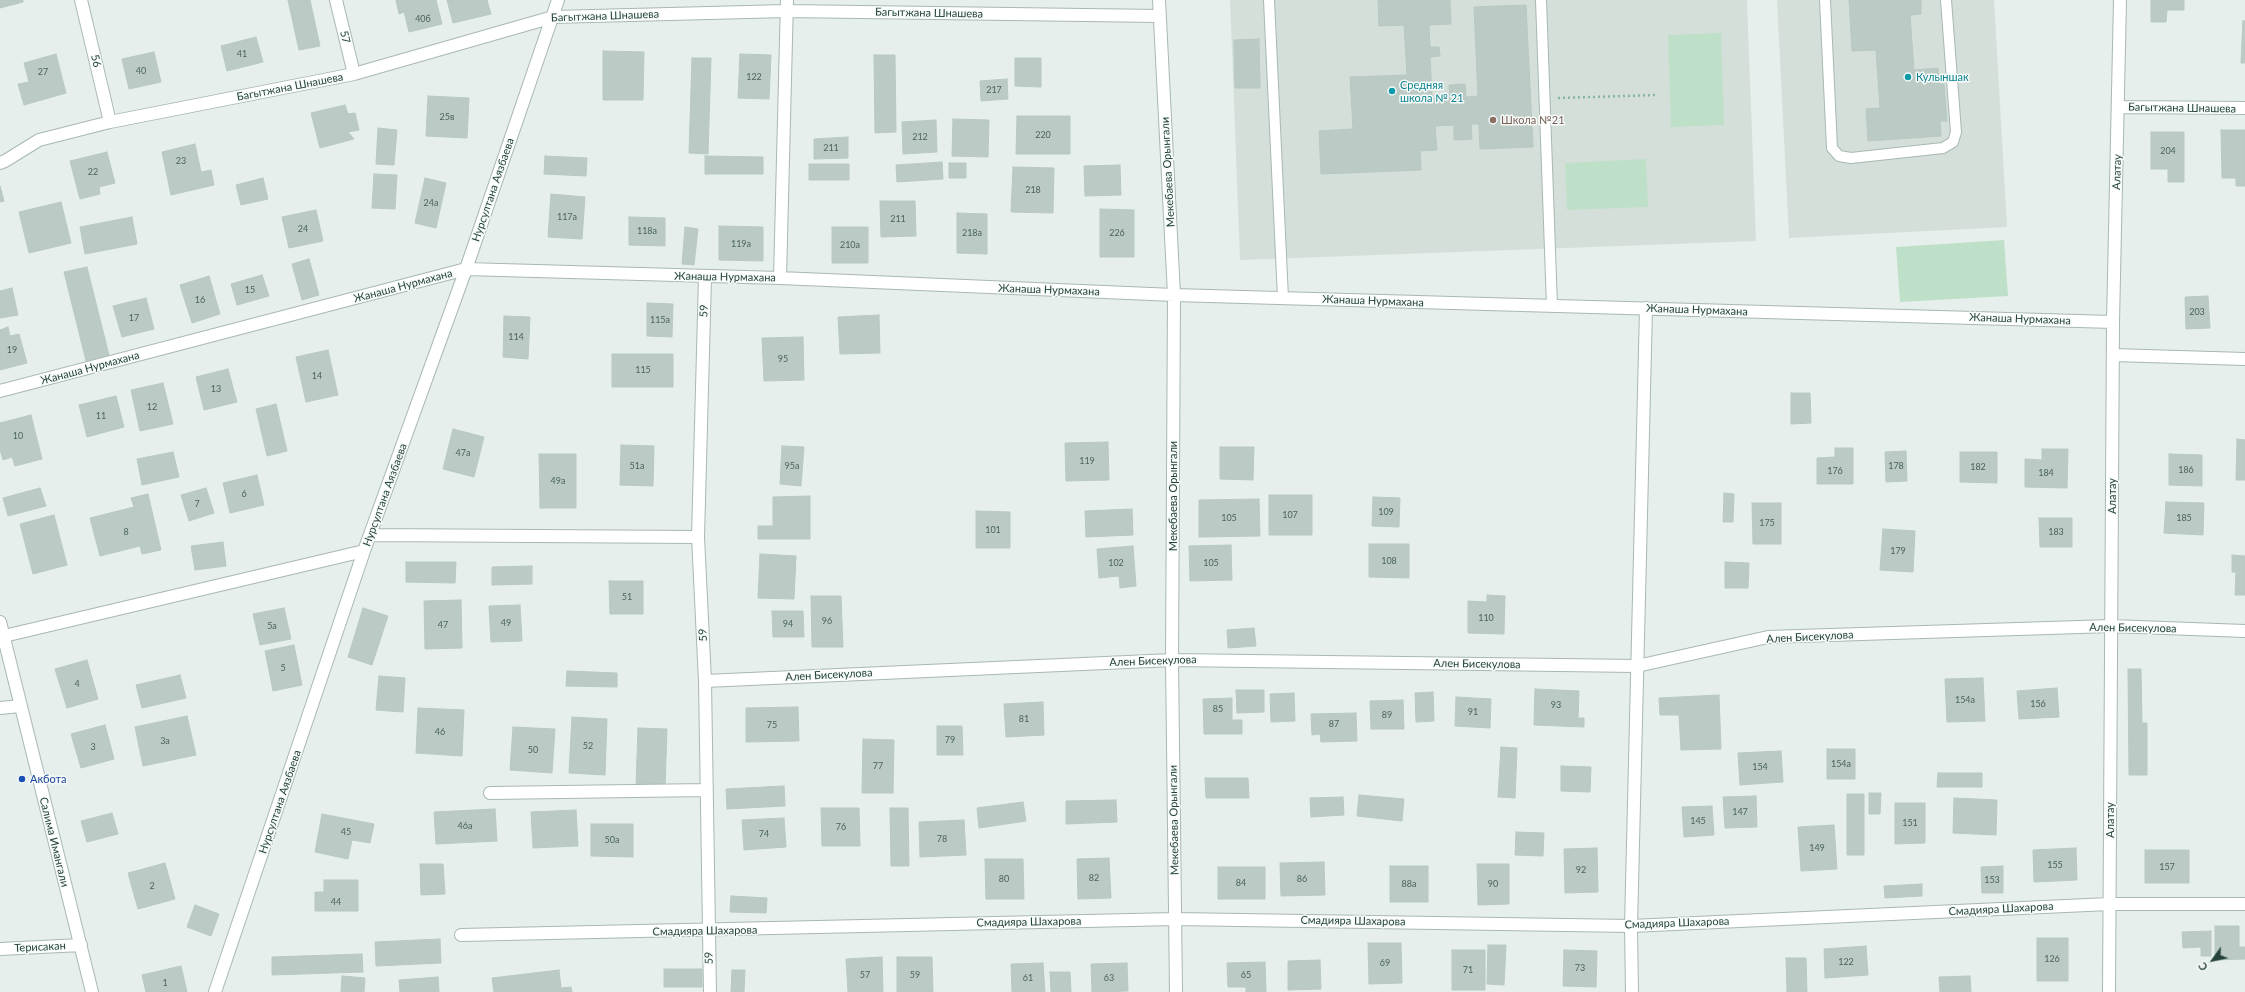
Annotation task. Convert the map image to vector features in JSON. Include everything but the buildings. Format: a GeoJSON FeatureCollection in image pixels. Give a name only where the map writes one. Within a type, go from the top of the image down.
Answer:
{"type":"FeatureCollection","features":[{"type":"Feature","properties":{"kind":"street","name":"56"},"geometry":{"type":"LineString","coordinates":[[81,0],[110,122]]}},
{"type":"Feature","properties":{"kind":"street","name":"57"},"geometry":{"type":"LineString","coordinates":[[336,0],[354,74]]}},
{"type":"Feature","properties":{"kind":"street","name":"Нурсултана Аязбаева"},"geometry":{"type":"LineString","coordinates":[[215,992],[364,551],[466,269],[558,0]]}},
{"type":"Feature","properties":{"kind":"street","name":"Мекебаева Орынгали"},"geometry":{"type":"LineString","coordinates":[[1159,0],[1174,295],[1172,660],[1176,992]]}},
{"type":"Feature","properties":{"kind":"street","name":"Алатау"},"geometry":{"type":"LineString","coordinates":[[2109,992],[2113,322],[2119,107],[2120,0]]}},
{"type":"Feature","properties":{"kind":"street","name":"Багытжана Шнашева"},"geometry":{"type":"LineString","coordinates":[[0,163],[6,161],[39,140],[110,122],[354,74],[552,17],[786,5],[1159,16]]}},
{"type":"Feature","properties":{"kind":"street"},"geometry":{"type":"LineString","coordinates":[[780,278],[786,5]]}},
{"type":"Feature","properties":{"kind":"street","name":"Багытжана Шнашева"},"geometry":{"type":"LineString","coordinates":[[2119,107],[2245,108]]}},
{"type":"Feature","properties":{"kind":"street","name":"Жанаша Нурмахана"},"geometry":{"type":"LineString","coordinates":[[0,391],[466,269],[780,278],[1174,295],[2113,322]]}},
{"type":"Feature","properties":{"kind":"street","name":"59"},"geometry":{"type":"LineString","coordinates":[[705,277],[698,537],[705,681],[710,992]]}},
{"type":"Feature","properties":{"kind":"street"},"geometry":{"type":"LineString","coordinates":[[1632,992],[1631,926],[1646,308]]}},
{"type":"Feature","properties":{"kind":"street"},"geometry":{"type":"LineString","coordinates":[[2113,355],[2245,359]]}},
{"type":"Feature","properties":{"kind":"street"},"geometry":{"type":"LineString","coordinates":[[371,535],[698,537]]}},
{"type":"Feature","properties":{"kind":"street"},"geometry":{"type":"LineString","coordinates":[[4,636],[364,551]]}},
{"type":"Feature","properties":{"kind":"street","name":"Салима Имангали"},"geometry":{"type":"LineString","coordinates":[[0,622],[92,992]]}},
{"type":"Feature","properties":{"kind":"street","name":"Ален Бисекулова"},"geometry":{"type":"LineString","coordinates":[[705,681],[1172,660],[1637,666],[1768,637],[2112,626],[2245,631]]}},
{"type":"Feature","properties":{"kind":"street"},"geometry":{"type":"LineString","coordinates":[[0,708],[20,706]]}},
{"type":"Feature","properties":{"kind":"street"},"geometry":{"type":"LineString","coordinates":[[490,793],[706,790]]}},
{"type":"Feature","properties":{"kind":"street","name":"Смадияра Шахарова"},"geometry":{"type":"LineString","coordinates":[[461,935],[708,931],[1176,919],[1631,926],[2109,904],[2245,904]]}},
{"type":"Feature","properties":{"kind":"street","name":"Терисакан"},"geometry":{"type":"LineString","coordinates":[[0,949],[81,946]]}},
{"type":"Feature","properties":{"kind":"lane"},"geometry":{"type":"LineString","coordinates":[[1269,0],[1283,298]]}},
{"type":"Feature","properties":{"kind":"lane"},"geometry":{"type":"LineString","coordinates":[[1541,0],[1552,306]]}},
{"type":"Feature","properties":{"kind":"lane"},"geometry":{"type":"LineString","coordinates":[[1825,0],[1832,148],[1839,156],[1851,158],[1943,148],[1953,142],[1956,132],[1946,0]]}},
{"type":"Feature","properties":{"kind":"path"},"geometry":{"type":"LineString","coordinates":[[1545,99],[1657,94]]}},
{"type":"Feature","properties":{"kind":"shaded area","name":"Школа №21"},"geometry":{"type":"Polygon","coordinates":[[[1230,0],[1747,0],[1756,241],[1240,260],[1230,0]]]}},
{"type":"Feature","properties":{"kind":"shaded area"},"geometry":{"type":"Polygon","coordinates":[[[1777,0],[1994,0],[2007,227],[1789,238],[1777,0]]]}},
{"type":"Feature","properties":{"kind":"green space"},"geometry":{"type":"Polygon","coordinates":[[[1721,33],[1724,125],[1671,127],[1668,35],[1721,33]]]}},
{"type":"Feature","properties":{"kind":"green space"},"geometry":{"type":"Polygon","coordinates":[[[1646,159],[1648,207],[1567,210],[1565,163],[1646,159]]]}},
{"type":"Feature","properties":{"kind":"green space"},"geometry":{"type":"Polygon","coordinates":[[[2004,240],[2008,296],[1900,302],[1896,247],[2004,240]]]}},
{"type":"Feature","properties":{"kind":"place","name":"Кулыншак"},"geometry":{"type":"Point","coordinates":[1908,77]}},
{"type":"Feature","properties":{"kind":"place","name":"Средняя школа № 21"},"geometry":{"type":"Point","coordinates":[1392,91]}},
{"type":"Feature","properties":{"kind":"place","name":"Школа №21"},"geometry":{"type":"Point","coordinates":[1493,120]}},
{"type":"Feature","properties":{"kind":"place","name":"Акбота"},"geometry":{"type":"Point","coordinates":[22,779]}}]}
